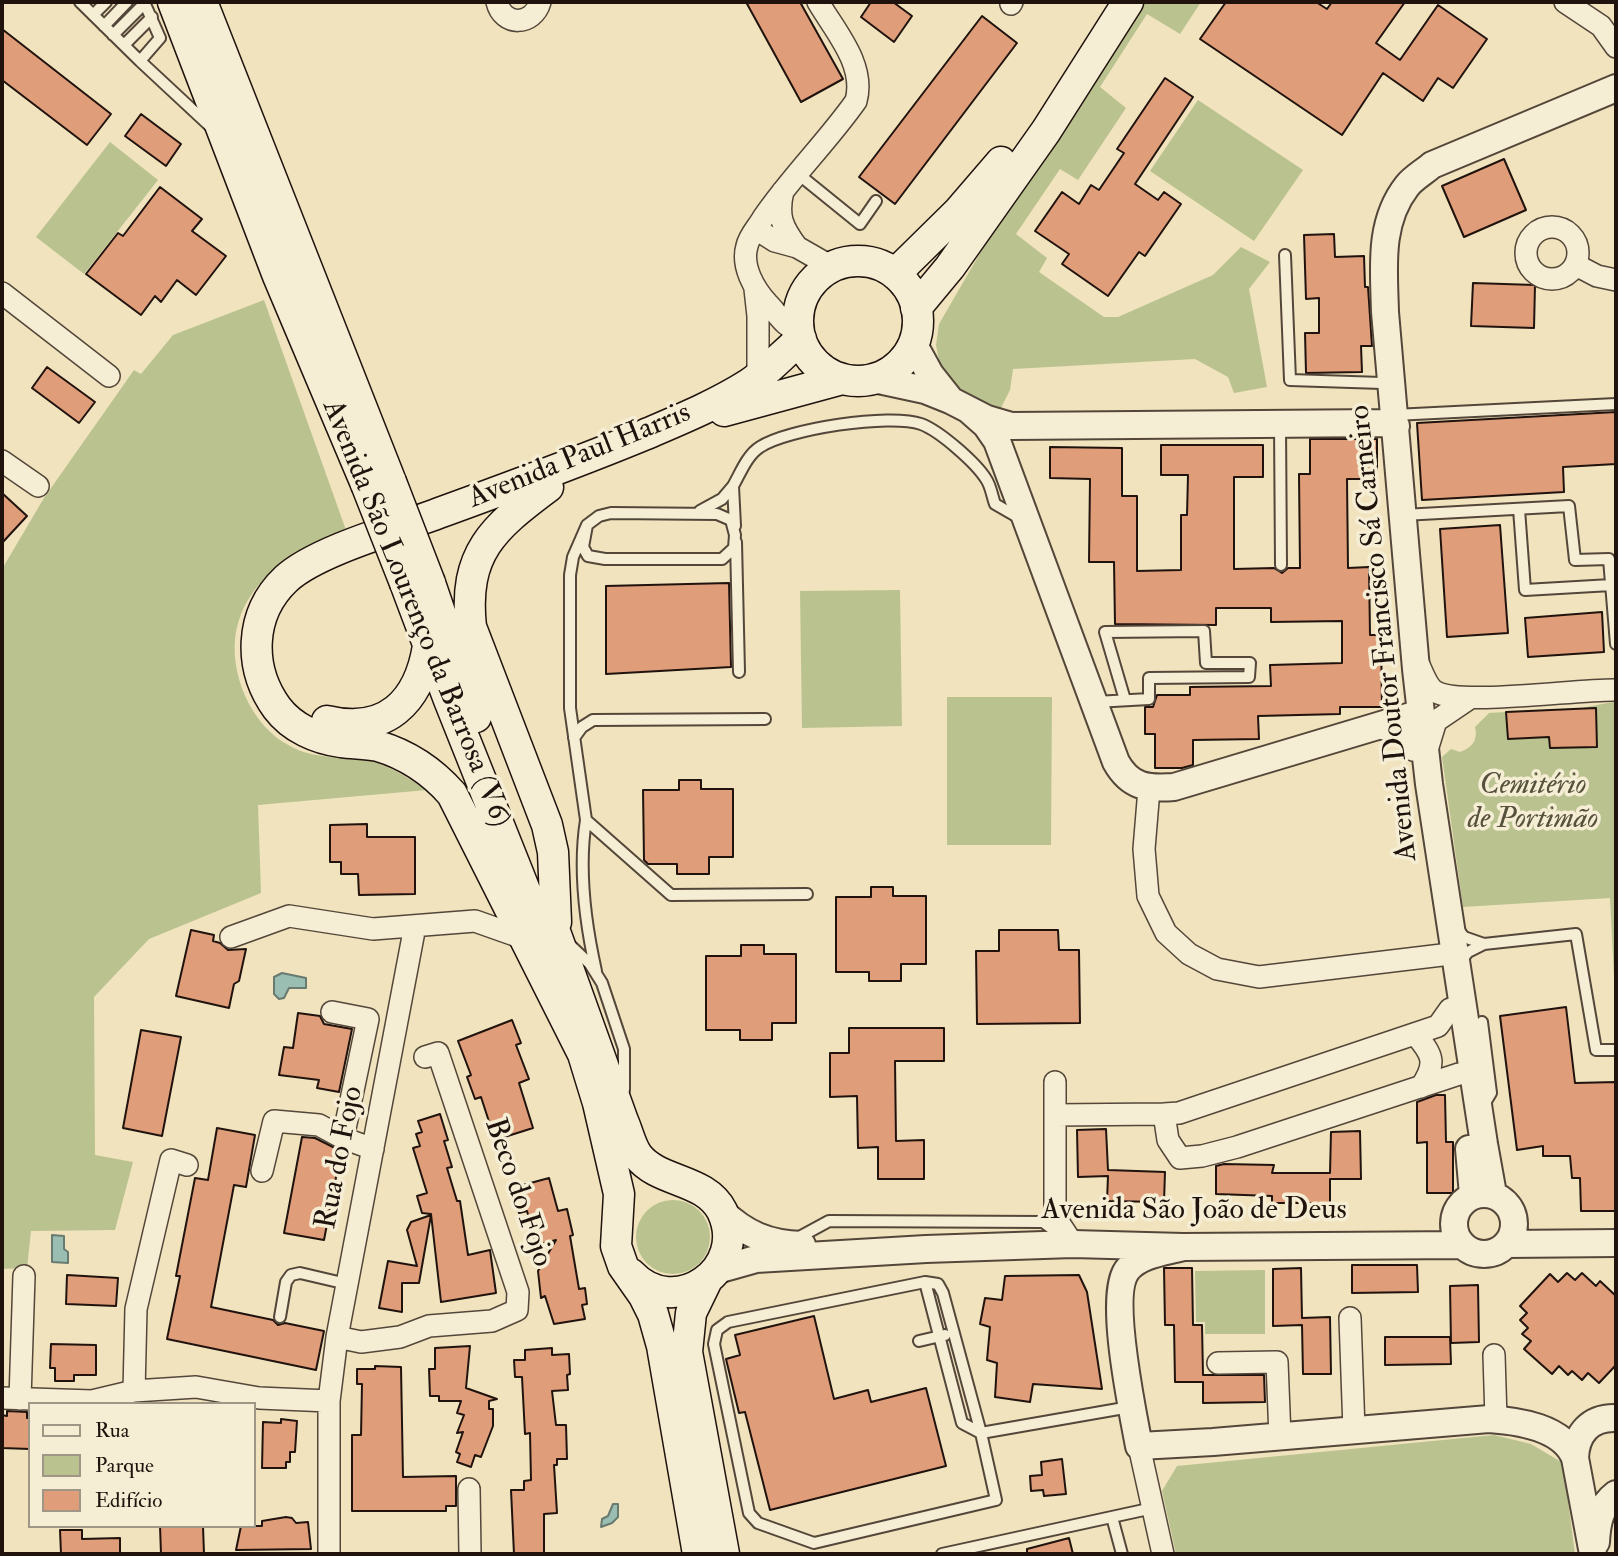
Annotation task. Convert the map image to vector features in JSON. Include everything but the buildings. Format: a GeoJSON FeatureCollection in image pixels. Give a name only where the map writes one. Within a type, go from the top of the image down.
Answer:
{"type":"FeatureCollection","features":[{"type":"Feature","properties":{"kind":"main road","name":"Avenida São Lourenço da Barrosa (V6)"},"geometry":{"type":"LineString","coordinates":[[202,2],[240,139],[494,769],[638,1156],[653,1168],[712,1197],[722,1211]]}},
{"type":"Feature","properties":{"kind":"main road"},"geometry":{"type":"LineString","coordinates":[[895,274],[929,243],[990,177],[1108,2]]}},
{"type":"Feature","properties":{"kind":"main road"},"geometry":{"type":"LineString","coordinates":[[916,308],[950,267],[1046,131],[1128,2]]}},
{"type":"Feature","properties":{"kind":"main road","name":"Avenida São Lourenço da Barrosa (V6)"},"geometry":{"type":"LineString","coordinates":[[153,6],[240,139]]}},
{"type":"Feature","properties":{"kind":"main road"},"geometry":{"type":"LineString","coordinates":[[844,263],[871,263],[895,274],[912,295],[918,326],[913,343],[902,362],[874,379],[842,379],[827,372],[815,362],[800,335],[799,308],[804,295],[820,275],[844,263]]}},
{"type":"Feature","properties":{"kind":"main road","name":"Avenida Paul Harris"},"geometry":{"type":"LineString","coordinates":[[586,1060],[452,794],[439,779],[400,753],[374,745],[341,742],[312,735],[280,712],[269,696],[257,666],[260,620],[277,589],[295,573],[343,548],[611,449],[686,417],[750,383],[800,335]]}},
{"type":"Feature","properties":{"kind":"main road","name":"Avenida Paul Harris"},"geometry":{"type":"LineString","coordinates":[[548,487],[722,412],[842,379]]}},
{"type":"Feature","properties":{"kind":"main road"},"geometry":{"type":"LineString","coordinates":[[428,646],[424,671],[415,690],[401,706],[384,717],[367,723],[345,725],[317,719],[293,703],[274,668],[275,628],[282,609],[294,593],[315,577],[548,487]]}},
{"type":"Feature","properties":{"kind":"main road"},"geometry":{"type":"LineString","coordinates":[[548,487],[507,517],[491,535],[471,580],[468,601],[471,627],[547,825],[553,852],[556,933]]}},
{"type":"Feature","properties":{"kind":"main road","name":"Avenida São Lourenço da Barrosa (V6)"},"geometry":{"type":"LineString","coordinates":[[417,583],[428,646],[549,949],[586,1060],[619,1194],[616,1246],[623,1266],[645,1296],[662,1346],[698,1554]]}},
{"type":"Feature","properties":{"kind":"main road"},"geometry":{"type":"LineString","coordinates":[[615,1236],[624,1207],[637,1193],[658,1182],[688,1183]]}},
{"type":"Feature","properties":{"kind":"main road"},"geometry":{"type":"LineString","coordinates":[[722,1211],[727,1229],[725,1255],[691,1314],[687,1352],[724,1554]]}},
{"type":"Feature","properties":{"kind":"main road"},"geometry":{"type":"LineString","coordinates":[[623,1266],[639,1282],[657,1291],[676,1293],[695,1288],[712,1275]]}},
{"type":"Feature","properties":{"kind":"street"},"geometry":{"type":"LineString","coordinates":[[497,2],[500,12],[506,17],[520,21],[532,16],[540,2]]}},
{"type":"Feature","properties":{"kind":"street"},"geometry":{"type":"LineString","coordinates":[[800,335],[783,322],[755,287],[750,277],[746,252],[749,240],[790,180],[856,101],[860,87],[856,70],[818,2]]}},
{"type":"Feature","properties":{"kind":"street"},"geometry":{"type":"LineString","coordinates":[[1565,2],[1601,26],[1616,47]]}},
{"type":"Feature","properties":{"kind":"street","name":"Avenida Doutor Francisco Sá Carneiro"},"geometry":{"type":"LineString","coordinates":[[1483,1195],[1479,1113],[1450,960],[1415,714],[1385,312],[1384,253],[1388,217],[1407,185],[1432,165],[1616,88]]}},
{"type":"Feature","properties":{"kind":"street"},"geometry":{"type":"LineString","coordinates":[[790,180],[779,208],[783,226],[797,247]]}},
{"type":"Feature","properties":{"kind":"street"},"geometry":{"type":"LineString","coordinates":[[756,229],[775,241],[797,247],[832,267]]}},
{"type":"Feature","properties":{"kind":"street"},"geometry":{"type":"LineString","coordinates":[[1576,265],[1597,276],[1616,280]]}},
{"type":"Feature","properties":{"kind":"street"},"geometry":{"type":"LineString","coordinates":[[755,287],[758,375]]}},
{"type":"Feature","properties":{"kind":"street"},"geometry":{"type":"LineString","coordinates":[[2,293],[109,376]]}},
{"type":"Feature","properties":{"kind":"street","name":"Avenida Doutor Francisco Sá Carneiro"},"geometry":{"type":"LineString","coordinates":[[1385,312],[1382,383],[1392,421],[1404,515],[1414,652],[1415,714]]}},
{"type":"Feature","properties":{"kind":"street"},"geometry":{"type":"LineString","coordinates":[[913,343],[930,374],[960,405],[986,425],[997,441],[1116,762],[1124,775],[1149,789],[1184,785],[1470,698]]}},
{"type":"Feature","properties":{"kind":"street"},"geometry":{"type":"LineString","coordinates":[[874,379],[909,385],[1011,426],[1392,421]]}},
{"type":"Feature","properties":{"kind":"street"},"geometry":{"type":"LineString","coordinates":[[1008,472],[1007,444],[1013,435],[1031,427]]}},
{"type":"Feature","properties":{"kind":"street"},"geometry":{"type":"LineString","coordinates":[[2,461],[38,486]]}},
{"type":"Feature","properties":{"kind":"street"},"geometry":{"type":"LineString","coordinates":[[1414,652],[1432,691],[1445,697],[1616,690]]}},
{"type":"Feature","properties":{"kind":"street"},"geometry":{"type":"LineString","coordinates":[[1368,727],[1404,731],[1420,754],[1436,721],[1470,698]]}},
{"type":"Feature","properties":{"kind":"street","name":"Avenida Doutor Francisco Sá Carneiro"},"geometry":{"type":"LineString","coordinates":[[1420,754],[1451,921],[1450,1009],[1459,1074],[1483,1195]]}},
{"type":"Feature","properties":{"kind":"street"},"geometry":{"type":"LineString","coordinates":[[1149,789],[1144,849],[1148,896],[1166,933],[1189,954],[1217,969],[1259,977],[1450,960]]}},
{"type":"Feature","properties":{"kind":"street"},"geometry":{"type":"LineString","coordinates":[[231,937],[289,916],[373,929],[475,921],[526,939]]}},
{"type":"Feature","properties":{"kind":"street","name":"Rua do Fojo"},"geometry":{"type":"LineString","coordinates":[[329,1554],[329,1401],[337,1337],[415,926]]}},
{"type":"Feature","properties":{"kind":"street"},"geometry":{"type":"LineString","coordinates":[[1055,1115],[1178,1113],[1438,1026],[1450,1009]]}},
{"type":"Feature","properties":{"kind":"street"},"geometry":{"type":"LineString","coordinates":[[332,1012],[368,1019],[343,1138]]}},
{"type":"Feature","properties":{"kind":"street"},"geometry":{"type":"LineString","coordinates":[[1415,1034],[1429,1052],[1432,1062],[1430,1074],[1421,1087]]}},
{"type":"Feature","properties":{"kind":"street","name":"Beco do Fojo"},"geometry":{"type":"LineString","coordinates":[[337,1337],[361,1342],[400,1337],[429,1326],[492,1321],[517,1310],[519,1292],[438,1053],[425,1057]]}},
{"type":"Feature","properties":{"kind":"street"},"geometry":{"type":"LineString","coordinates":[[1164,1114],[1168,1140],[1180,1158],[1202,1156],[1459,1074]]}},
{"type":"Feature","properties":{"kind":"street"},"geometry":{"type":"LineString","coordinates":[[1055,1082],[1055,1217],[1066,1245],[1092,1256],[1119,1284]]}},
{"type":"Feature","properties":{"kind":"street"},"geometry":{"type":"LineString","coordinates":[[262,1171],[274,1121],[319,1125],[343,1138],[373,1149]]}},
{"type":"Feature","properties":{"kind":"street"},"geometry":{"type":"LineString","coordinates":[[134,1391],[136,1309],[161,1201],[171,1160],[187,1165]]}},
{"type":"Feature","properties":{"kind":"street"},"geometry":{"type":"LineString","coordinates":[[1483,1195],[1510,1206],[1511,1233],[1499,1250],[1480,1254],[1458,1236],[1458,1207],[1483,1195]]}},
{"type":"Feature","properties":{"kind":"street"},"geometry":{"type":"LineString","coordinates":[[722,1211],[747,1232],[786,1244],[926,1249]]}},
{"type":"Feature","properties":{"kind":"street"},"geometry":{"type":"LineString","coordinates":[[1511,1233],[1602,1245]]}},
{"type":"Feature","properties":{"kind":"street","name":"Avenida São João de Deus"},"geometry":{"type":"LineString","coordinates":[[926,1249],[1066,1245],[1391,1245],[1432,1236],[1458,1236]]}},
{"type":"Feature","properties":{"kind":"street"},"geometry":{"type":"LineString","coordinates":[[1144,1247],[1124,1252],[1118,1263],[1119,1284],[1126,1377],[1163,1554]]}},
{"type":"Feature","properties":{"kind":"street"},"geometry":{"type":"LineString","coordinates":[[1119,1284],[1128,1269],[1148,1256],[1183,1247]]}},
{"type":"Feature","properties":{"kind":"street"},"geometry":{"type":"LineString","coordinates":[[712,1275],[756,1259],[926,1249]]}},
{"type":"Feature","properties":{"kind":"street"},"geometry":{"type":"LineString","coordinates":[[24,1276],[11,1399],[92,1401],[134,1391],[196,1387],[259,1398],[329,1401]]}},
{"type":"Feature","properties":{"kind":"street"},"geometry":{"type":"LineString","coordinates":[[1350,1318],[1354,1430]]}},
{"type":"Feature","properties":{"kind":"street"},"geometry":{"type":"LineString","coordinates":[[1494,1355],[1496,1419]]}},
{"type":"Feature","properties":{"kind":"street"},"geometry":{"type":"LineString","coordinates":[[1218,1363],[1277,1362],[1280,1437]]}},
{"type":"Feature","properties":{"kind":"street"},"geometry":{"type":"LineString","coordinates":[[1616,1418],[1600,1419],[1589,1424],[1576,1446],[1576,1462],[1590,1483],[1600,1489],[1616,1492]]}},
{"type":"Feature","properties":{"kind":"street"},"geometry":{"type":"LineString","coordinates":[[1139,1446],[1496,1419],[1534,1426],[1571,1448],[1594,1554]]}},
{"type":"Feature","properties":{"kind":"street"},"geometry":{"type":"LineString","coordinates":[[469,1489],[470,1554]]}},
{"type":"Feature","properties":{"kind":"street"},"geometry":{"type":"LineString","coordinates":[[1594,1554],[1601,1512],[1607,1500],[1616,1492]]}},
{"type":"Feature","properties":{"kind":"lane"},"geometry":{"type":"LineString","coordinates":[[93,15],[106,2]]}},
{"type":"Feature","properties":{"kind":"lane"},"geometry":{"type":"LineString","coordinates":[[104,26],[127,2]]}},
{"type":"Feature","properties":{"kind":"lane"},"geometry":{"type":"LineString","coordinates":[[214,2],[243,81],[240,139]]}},
{"type":"Feature","properties":{"kind":"lane"},"geometry":{"type":"LineString","coordinates":[[84,3],[140,61],[240,139]]}},
{"type":"Feature","properties":{"kind":"lane"},"geometry":{"type":"LineString","coordinates":[[113,35],[153,6]]}},
{"type":"Feature","properties":{"kind":"lane"},"geometry":{"type":"LineString","coordinates":[[140,61],[160,38],[153,6]]}},
{"type":"Feature","properties":{"kind":"lane"},"geometry":{"type":"LineString","coordinates":[[124,45],[153,6]]}},
{"type":"Feature","properties":{"kind":"lane"},"geometry":{"type":"LineString","coordinates":[[790,180],[860,224],[876,201]]}},
{"type":"Feature","properties":{"kind":"lane"},"geometry":{"type":"LineString","coordinates":[[1285,255],[1290,380],[1382,383]]}},
{"type":"Feature","properties":{"kind":"lane"},"geometry":{"type":"LineString","coordinates":[[1392,421],[1616,404]]}},
{"type":"Feature","properties":{"kind":"lane"},"geometry":{"type":"LineString","coordinates":[[686,514],[705,510],[722,499],[733,486],[745,463],[759,447],[814,428],[850,422],[890,421],[920,424],[957,448],[986,479],[995,504],[1027,523]]}},
{"type":"Feature","properties":{"kind":"lane"},"geometry":{"type":"LineString","coordinates":[[1280,424],[1281,565]]}},
{"type":"Feature","properties":{"kind":"lane"},"geometry":{"type":"LineString","coordinates":[[733,486],[739,672]]}},
{"type":"Feature","properties":{"kind":"lane"},"geometry":{"type":"LineString","coordinates":[[1404,515],[1569,506],[1574,560],[1609,559],[1616,645]]}},
{"type":"Feature","properties":{"kind":"lane"},"geometry":{"type":"LineString","coordinates":[[1519,509],[1525,590],[1611,585]]}},
{"type":"Feature","properties":{"kind":"lane"},"geometry":{"type":"LineString","coordinates":[[587,525],[583,547],[588,556],[605,559],[722,559],[734,548],[735,535],[731,520],[718,514],[611,513],[599,516],[587,525],[573,557],[570,575],[570,708],[586,820],[582,843],[584,901],[598,977],[624,1049],[623,1121]]}},
{"type":"Feature","properties":{"kind":"lane"},"geometry":{"type":"LineString","coordinates":[[1094,702],[1149,699],[1149,678],[1249,677],[1250,663],[1206,663],[1204,631],[1105,632],[1125,700]]}},
{"type":"Feature","properties":{"kind":"lane"},"geometry":{"type":"LineString","coordinates":[[575,738],[582,727],[593,720],[765,719]]}},
{"type":"Feature","properties":{"kind":"lane"},"geometry":{"type":"LineString","coordinates":[[586,820],[671,895],[807,894]]}},
{"type":"Feature","properties":{"kind":"lane"},"geometry":{"type":"LineString","coordinates":[[1451,921],[1464,937],[1484,944]]}},
{"type":"Feature","properties":{"kind":"lane"},"geometry":{"type":"LineString","coordinates":[[556,933],[590,964],[598,977]]}},
{"type":"Feature","properties":{"kind":"lane"},"geometry":{"type":"LineString","coordinates":[[1450,960],[1484,944],[1576,934],[1596,1050],[1616,1050]]}},
{"type":"Feature","properties":{"kind":"lane"},"geometry":{"type":"LineString","coordinates":[[1479,1113],[1491,1093],[1482,1022]]}},
{"type":"Feature","properties":{"kind":"lane"},"geometry":{"type":"LineString","coordinates":[[786,1244],[829,1221],[1043,1222],[1066,1245]]}},
{"type":"Feature","properties":{"kind":"lane"},"geometry":{"type":"LineString","coordinates":[[280,1317],[286,1282],[290,1275],[299,1273],[347,1284]]}},
{"type":"Feature","properties":{"kind":"lane"},"geometry":{"type":"LineString","coordinates":[[925,1282],[962,1423],[981,1433],[1132,1407]]}},
{"type":"Feature","properties":{"kind":"lane"},"geometry":{"type":"LineString","coordinates":[[925,1282],[938,1284],[954,1332],[996,1500],[814,1543],[758,1522],[749,1513],[714,1344],[718,1330],[728,1322],[925,1282]]}},
{"type":"Feature","properties":{"kind":"lane"},"geometry":{"type":"LineString","coordinates":[[919,1340],[954,1332]]}},
{"type":"Feature","properties":{"kind":"lane"},"geometry":{"type":"LineString","coordinates":[[942,1554],[1153,1508]]}},
{"type":"Feature","properties":{"kind":"lane"},"geometry":{"type":"LineString","coordinates":[[1112,1517],[1118,1553]]}},
{"type":"Feature","properties":{"kind":"green space"},"geometry":{"type":"Polygon","coordinates":[[[1140,2],[1201,2],[1180,34],[1147,14],[1100,87],[1126,108],[1078,180],[1060,169],[1016,234],[1047,258],[1039,272],[1104,317],[1118,317],[1213,275],[1241,247],[1270,262],[1249,289],[1267,387],[1234,393],[1228,377],[1195,359],[1013,369],[1010,390],[999,412],[953,388],[940,366],[936,345],[939,324],[990,236],[1140,2]]]}},
{"type":"Feature","properties":{"kind":"green space"},"geometry":{"type":"Polygon","coordinates":[[[1198,100],[1303,170],[1254,241],[1150,171],[1198,100]]]}},
{"type":"Feature","properties":{"kind":"green space"},"geometry":{"type":"Polygon","coordinates":[[[110,142],[158,180],[84,274],[36,237],[110,142]]]}},
{"type":"Feature","properties":{"kind":"green space"},"geometry":{"type":"Polygon","coordinates":[[[264,300],[347,533],[282,563],[269,573],[254,591],[245,605],[235,636],[237,671],[242,688],[249,704],[270,732],[293,748],[321,756],[378,763],[427,790],[258,805],[261,893],[149,939],[94,997],[95,1155],[133,1162],[115,1230],[31,1231],[27,1268],[2,1269],[2,569],[44,498],[134,370],[141,374],[173,335],[264,300]]]}},
{"type":"Feature","properties":{"kind":"green space"},"geometry":{"type":"Polygon","coordinates":[[[900,590],[902,726],[802,728],[800,591],[900,590]]]}},
{"type":"Feature","properties":{"kind":"green space"},"geometry":{"type":"Polygon","coordinates":[[[947,697],[1052,697],[1051,845],[947,845],[947,697]]]}},
{"type":"Feature","properties":{"kind":"green space","name":"Cemitério de Portimão"},"geometry":{"type":"Polygon","coordinates":[[[1616,702],[1616,1016],[1610,898],[1463,907],[1442,757],[1451,749],[1460,752],[1468,748],[1476,736],[1475,727],[1489,713],[1573,709],[1616,702]]]}},
{"type":"Feature","properties":{"kind":"green space"},"geometry":{"type":"Polygon","coordinates":[[[673,1200],[687,1203],[699,1211],[707,1223],[710,1237],[707,1251],[699,1263],[687,1271],[673,1274],[659,1271],[647,1263],[639,1251],[636,1237],[639,1223],[647,1211],[659,1203],[673,1200]]]}},
{"type":"Feature","properties":{"kind":"green space"},"geometry":{"type":"Polygon","coordinates":[[[1265,1270],[1265,1334],[1205,1334],[1205,1322],[1196,1322],[1195,1271],[1265,1270]]]}},
{"type":"Feature","properties":{"kind":"green space"},"geometry":{"type":"Polygon","coordinates":[[[1494,1435],[1531,1444],[1563,1463],[1575,1554],[1176,1554],[1162,1491],[1177,1466],[1494,1435]]]}},
{"type":"Feature","properties":{"kind":"water"},"geometry":{"type":"Polygon","coordinates":[[[282,973],[306,978],[306,988],[289,988],[284,998],[279,999],[274,994],[274,977],[282,973]]]}},
{"type":"Feature","properties":{"kind":"water"},"geometry":{"type":"Polygon","coordinates":[[[52,1235],[64,1236],[68,1263],[52,1262],[52,1235]]]}},
{"type":"Feature","properties":{"kind":"water"},"geometry":{"type":"Polygon","coordinates":[[[613,1504],[618,1504],[618,1517],[612,1523],[601,1527],[602,1519],[608,1516],[613,1504]]]}}]}
